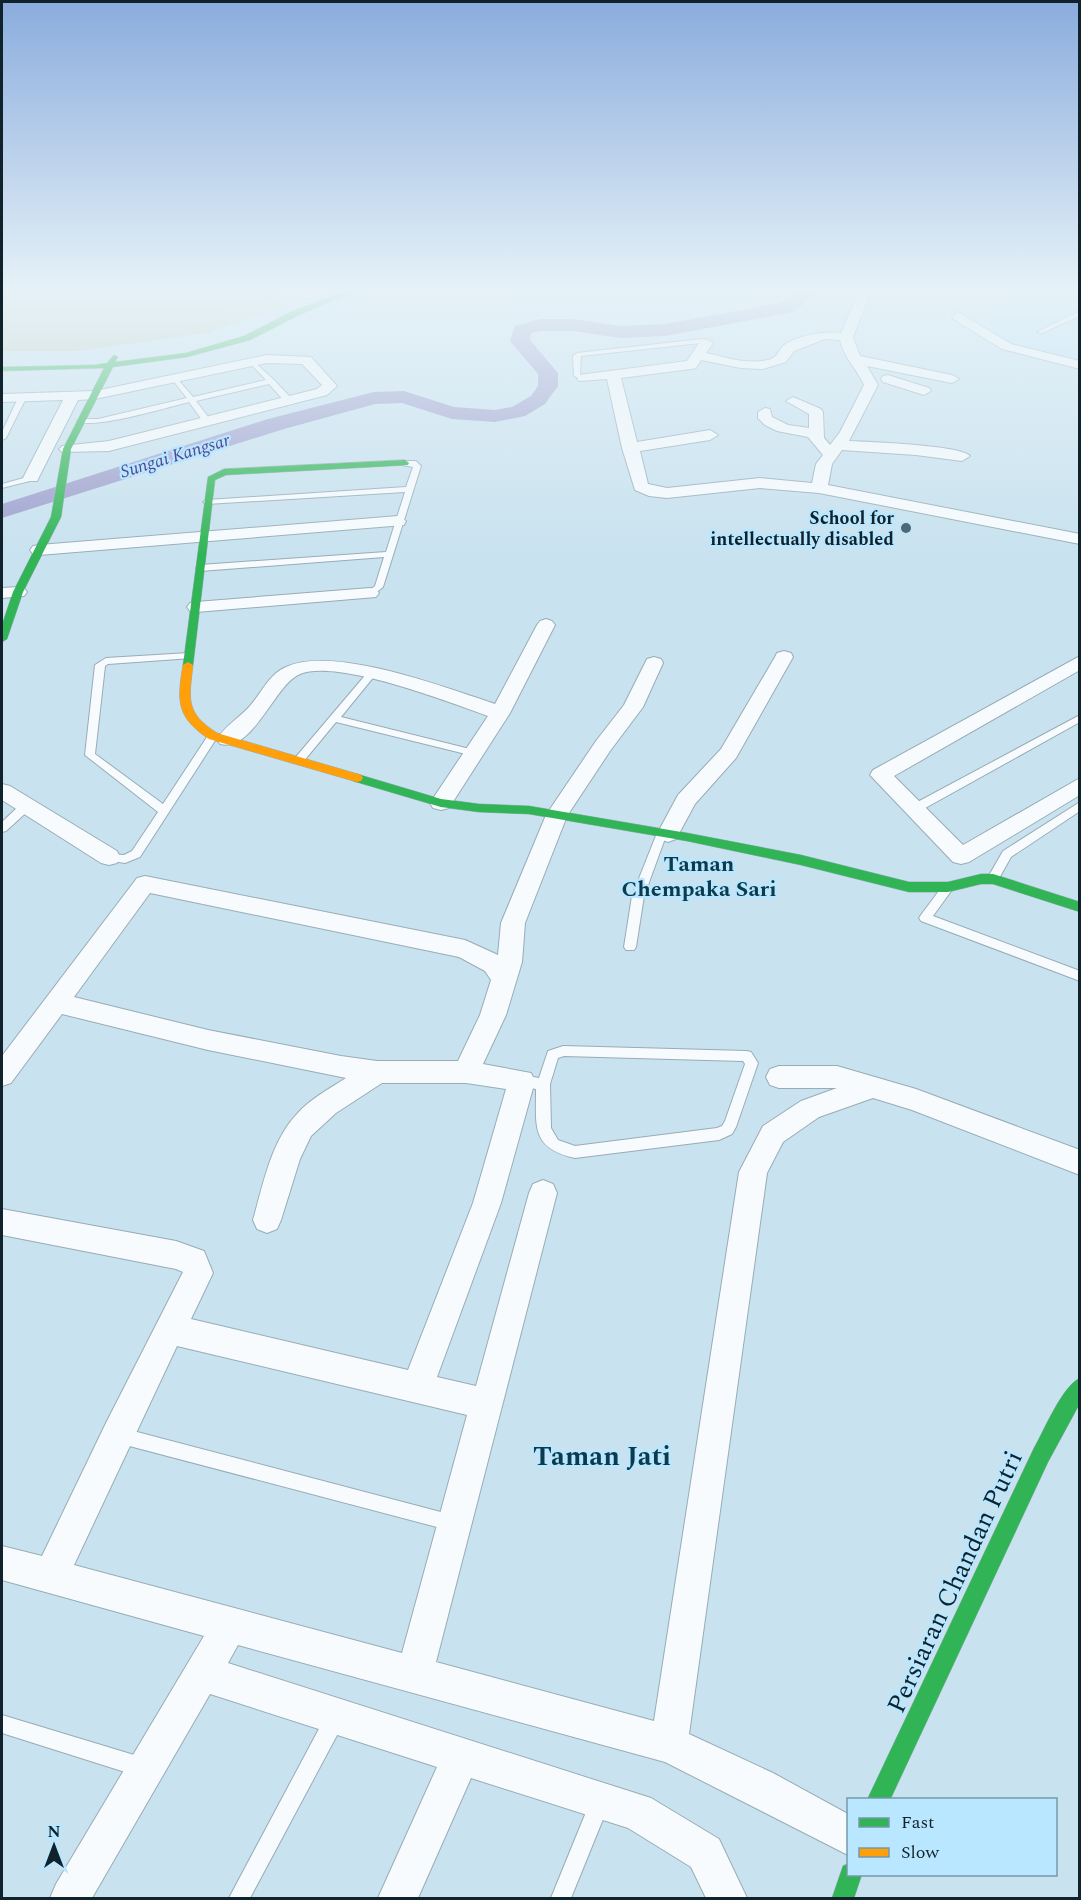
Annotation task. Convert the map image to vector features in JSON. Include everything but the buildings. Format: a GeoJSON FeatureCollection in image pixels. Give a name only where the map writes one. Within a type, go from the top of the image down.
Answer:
{"type":"FeatureCollection","features":[{"type":"Feature","properties":{"kind":"street"},"geometry":{"type":"LineString","coordinates":[[3,631],[10,592],[39,550],[56,517],[67,449],[102,380]]}},
{"type":"Feature","properties":{"kind":"street"},"geometry":{"type":"LineString","coordinates":[[2,398],[94,395],[167,380]]}},
{"type":"Feature","properties":{"kind":"street"},"geometry":{"type":"LineString","coordinates":[[67,449],[109,446],[289,401],[327,390],[329,383],[325,380]]}},
{"type":"Feature","properties":{"kind":"street"},"geometry":{"type":"LineString","coordinates":[[614,380],[641,487],[649,491],[667,493],[760,483],[819,488],[1080,539]]}},
{"type":"Feature","properties":{"kind":"street"},"geometry":{"type":"LineString","coordinates":[[819,488],[824,464],[847,433],[872,385],[869,380]]}},
{"type":"Feature","properties":{"kind":"street"},"geometry":{"type":"LineString","coordinates":[[889,380],[924,391]]}},
{"type":"Feature","properties":{"kind":"street"},"geometry":{"type":"LineString","coordinates":[[31,478],[72,397]]}},
{"type":"Feature","properties":{"kind":"street"},"geometry":{"type":"LineString","coordinates":[[793,401],[816,412],[816,439],[820,446],[834,450],[916,450],[962,456]]}},
{"type":"Feature","properties":{"kind":"street"},"geometry":{"type":"LineString","coordinates":[[765,412],[765,418],[769,422],[786,429],[816,434]]}},
{"type":"Feature","properties":{"kind":"street"},"geometry":{"type":"LineString","coordinates":[[630,448],[710,435]]}},
{"type":"Feature","properties":{"kind":"street"},"geometry":{"type":"LineString","coordinates":[[405,463],[224,472],[211,479],[183,702],[194,725],[220,737],[441,803],[479,808],[529,810],[665,833],[801,860],[909,887],[948,887],[981,879],[993,879],[1080,907]]}},
{"type":"Feature","properties":{"kind":"street"},"geometry":{"type":"LineString","coordinates":[[39,550],[398,521]]}},
{"type":"Feature","properties":{"kind":"street"},"geometry":{"type":"LineString","coordinates":[[196,607],[370,593]]}},
{"type":"Feature","properties":{"kind":"street"},"geometry":{"type":"LineString","coordinates":[[441,803],[500,713],[546,625]]}},
{"type":"Feature","properties":{"kind":"street"},"geometry":{"type":"LineString","coordinates":[[665,833],[686,800],[729,753],[784,657]]}},
{"type":"Feature","properties":{"kind":"street"},"geometry":{"type":"LineString","coordinates":[[1080,662],[880,775],[961,856],[1080,785]]}},
{"type":"Feature","properties":{"kind":"street"},"geometry":{"type":"LineString","coordinates":[[466,1072],[493,1015],[510,962],[513,923],[557,815],[603,746],[633,707],[654,663]]}},
{"type":"Feature","properties":{"kind":"street"},"geometry":{"type":"LineString","coordinates":[[220,737],[257,711],[281,679],[296,669],[320,666],[371,674],[500,713]]}},
{"type":"Feature","properties":{"kind":"street"},"geometry":{"type":"LineString","coordinates":[[2,791],[9,820],[109,857]]}},
{"type":"Feature","properties":{"kind":"street"},"geometry":{"type":"LineString","coordinates":[[2,1075],[13,1045],[56,1003],[144,884],[465,949],[495,964],[503,980]]}},
{"type":"Feature","properties":{"kind":"street"},"geometry":{"type":"LineString","coordinates":[[56,1003],[208,1040],[377,1072],[466,1072],[532,1083],[417,1388]]}},
{"type":"Feature","properties":{"kind":"street"},"geometry":{"type":"LineString","coordinates":[[267,1220],[300,1128],[317,1113],[377,1072]]}},
{"type":"Feature","properties":{"kind":"street"},"geometry":{"type":"LineString","coordinates":[[779,1077],[837,1077],[873,1087],[916,1100],[1080,1163]]}},
{"type":"Feature","properties":{"kind":"street"},"geometry":{"type":"LineString","coordinates":[[669,1744],[753,1172],[773,1134],[810,1109],[873,1087]]}},
{"type":"Feature","properties":{"kind":"street"},"geometry":{"type":"LineString","coordinates":[[414,1675],[543,1193]]}},
{"type":"Feature","properties":{"kind":"street"},"geometry":{"type":"LineString","coordinates":[[5,1230],[176,1255],[194,1261],[198,1273],[117,1434],[50,1576]]}},
{"type":"Feature","properties":{"kind":"street"},"geometry":{"type":"LineString","coordinates":[[169,1329],[486,1404]]}},
{"type":"Feature","properties":{"kind":"street","name":"Persiaran Chandan Putri"},"geometry":{"type":"LineString","coordinates":[[879,1798],[1041,1455],[1069,1402],[1080,1387]]}},
{"type":"Feature","properties":{"kind":"street"},"geometry":{"type":"LineString","coordinates":[[2,1563],[669,1744],[759,1787],[847,1834]]}},
{"type":"Feature","properties":{"kind":"street"},"geometry":{"type":"LineString","coordinates":[[70,1899],[231,1625]]}},
{"type":"Feature","properties":{"kind":"street"},"geometry":{"type":"LineString","coordinates":[[202,1673],[637,1812],[705,1853],[727,1899]]}},
{"type":"Feature","properties":{"kind":"street"},"geometry":{"type":"LineString","coordinates":[[398,1899],[461,1756]]}},
{"type":"Feature","properties":{"kind":"lane"},"geometry":{"type":"LineString","coordinates":[[176,380],[208,422]]}},
{"type":"Feature","properties":{"kind":"lane"},"geometry":{"type":"LineString","coordinates":[[81,422],[98,421],[272,381],[289,401]]}},
{"type":"Feature","properties":{"kind":"lane"},"geometry":{"type":"LineString","coordinates":[[2,438],[22,398]]}},
{"type":"Feature","properties":{"kind":"lane"},"geometry":{"type":"LineString","coordinates":[[370,593],[379,587],[417,465],[405,463]]}},
{"type":"Feature","properties":{"kind":"lane"},"geometry":{"type":"LineString","coordinates":[[2,486],[31,478]]}},
{"type":"Feature","properties":{"kind":"lane"},"geometry":{"type":"LineString","coordinates":[[207,502],[409,489]]}},
{"type":"Feature","properties":{"kind":"lane"},"geometry":{"type":"LineString","coordinates":[[200,568],[390,554]]}},
{"type":"Feature","properties":{"kind":"lane"},"geometry":{"type":"LineString","coordinates":[[163,810],[90,755],[100,664],[106,661],[189,656]]}},
{"type":"Feature","properties":{"kind":"lane"},"geometry":{"type":"LineString","coordinates":[[299,760],[371,674]]}},
{"type":"Feature","properties":{"kind":"lane"},"geometry":{"type":"LineString","coordinates":[[334,718],[474,753]]}},
{"type":"Feature","properties":{"kind":"lane"},"geometry":{"type":"LineString","coordinates":[[914,809],[1080,718]]}},
{"type":"Feature","properties":{"kind":"lane"},"geometry":{"type":"LineString","coordinates":[[109,857],[125,859],[136,854],[163,810],[220,737]]}},
{"type":"Feature","properties":{"kind":"lane"},"geometry":{"type":"LineString","coordinates":[[993,879],[1007,854],[1080,806]]}},
{"type":"Feature","properties":{"kind":"lane"},"geometry":{"type":"LineString","coordinates":[[630,947],[638,896],[665,833]]}},
{"type":"Feature","properties":{"kind":"lane"},"geometry":{"type":"LineString","coordinates":[[948,887],[925,918],[1080,976]]}},
{"type":"Feature","properties":{"kind":"lane"},"geometry":{"type":"LineString","coordinates":[[563,1051],[746,1056],[752,1063],[727,1130],[719,1134],[575,1152],[560,1150],[549,1143],[544,1134],[532,1083],[553,1055],[563,1051]]}},
{"type":"Feature","properties":{"kind":"lane"},"geometry":{"type":"LineString","coordinates":[[117,1434],[454,1523]]}},
{"type":"Feature","properties":{"kind":"lane"},"geometry":{"type":"LineString","coordinates":[[239,1899],[336,1716]]}},
{"type":"Feature","properties":{"kind":"lane"},"geometry":{"type":"LineString","coordinates":[[2,1724],[146,1769]]}},
{"type":"Feature","properties":{"kind":"lane"},"geometry":{"type":"LineString","coordinates":[[561,1899],[601,1800]]}},
{"type":"Feature","properties":{"kind":"waterway","name":"Sungai Kangsar"},"geometry":{"type":"LineString","coordinates":[[2,511],[276,424],[374,398],[404,397],[452,413],[495,416],[518,412],[538,400],[548,386],[548,380]]}},
{"type":"Feature","properties":{"kind":"traffic: fast"},"geometry":{"type":"LineString","coordinates":[[2,639],[18,592],[56,517],[67,449],[102,380]]}},
{"type":"Feature","properties":{"kind":"traffic: fast"},"geometry":{"type":"LineString","coordinates":[[188,665],[211,479],[224,472],[405,463]]}},
{"type":"Feature","properties":{"kind":"traffic: fast"},"geometry":{"type":"LineString","coordinates":[[357,778],[441,803],[479,808],[529,810],[687,837],[801,860],[909,887],[948,887],[981,879],[993,879],[1080,907]]}},
{"type":"Feature","properties":{"kind":"traffic: fast"},"geometry":{"type":"LineString","coordinates":[[879,1798],[1041,1455],[1069,1402],[1080,1387]]}},
{"type":"Feature","properties":{"kind":"traffic: fast"},"geometry":{"type":"LineString","coordinates":[[843,1898],[850,1876]]}},
{"type":"Feature","properties":{"kind":"traffic: slow"},"geometry":{"type":"LineString","coordinates":[[188,665],[184,698],[188,715],[202,729],[213,736],[357,778]]}},
{"type":"Feature","properties":{"kind":"place","name":"School for intellectually disabled"},"geometry":{"type":"Point","coordinates":[906,528]}},
{"type":"Feature","properties":{"kind":"district","name":"Taman Chempaka Sari"},"geometry":{"type":"Point","coordinates":[699,876]}},
{"type":"Feature","properties":{"kind":"district","name":"Taman Jati"},"geometry":{"type":"Point","coordinates":[602,1457]}}]}
